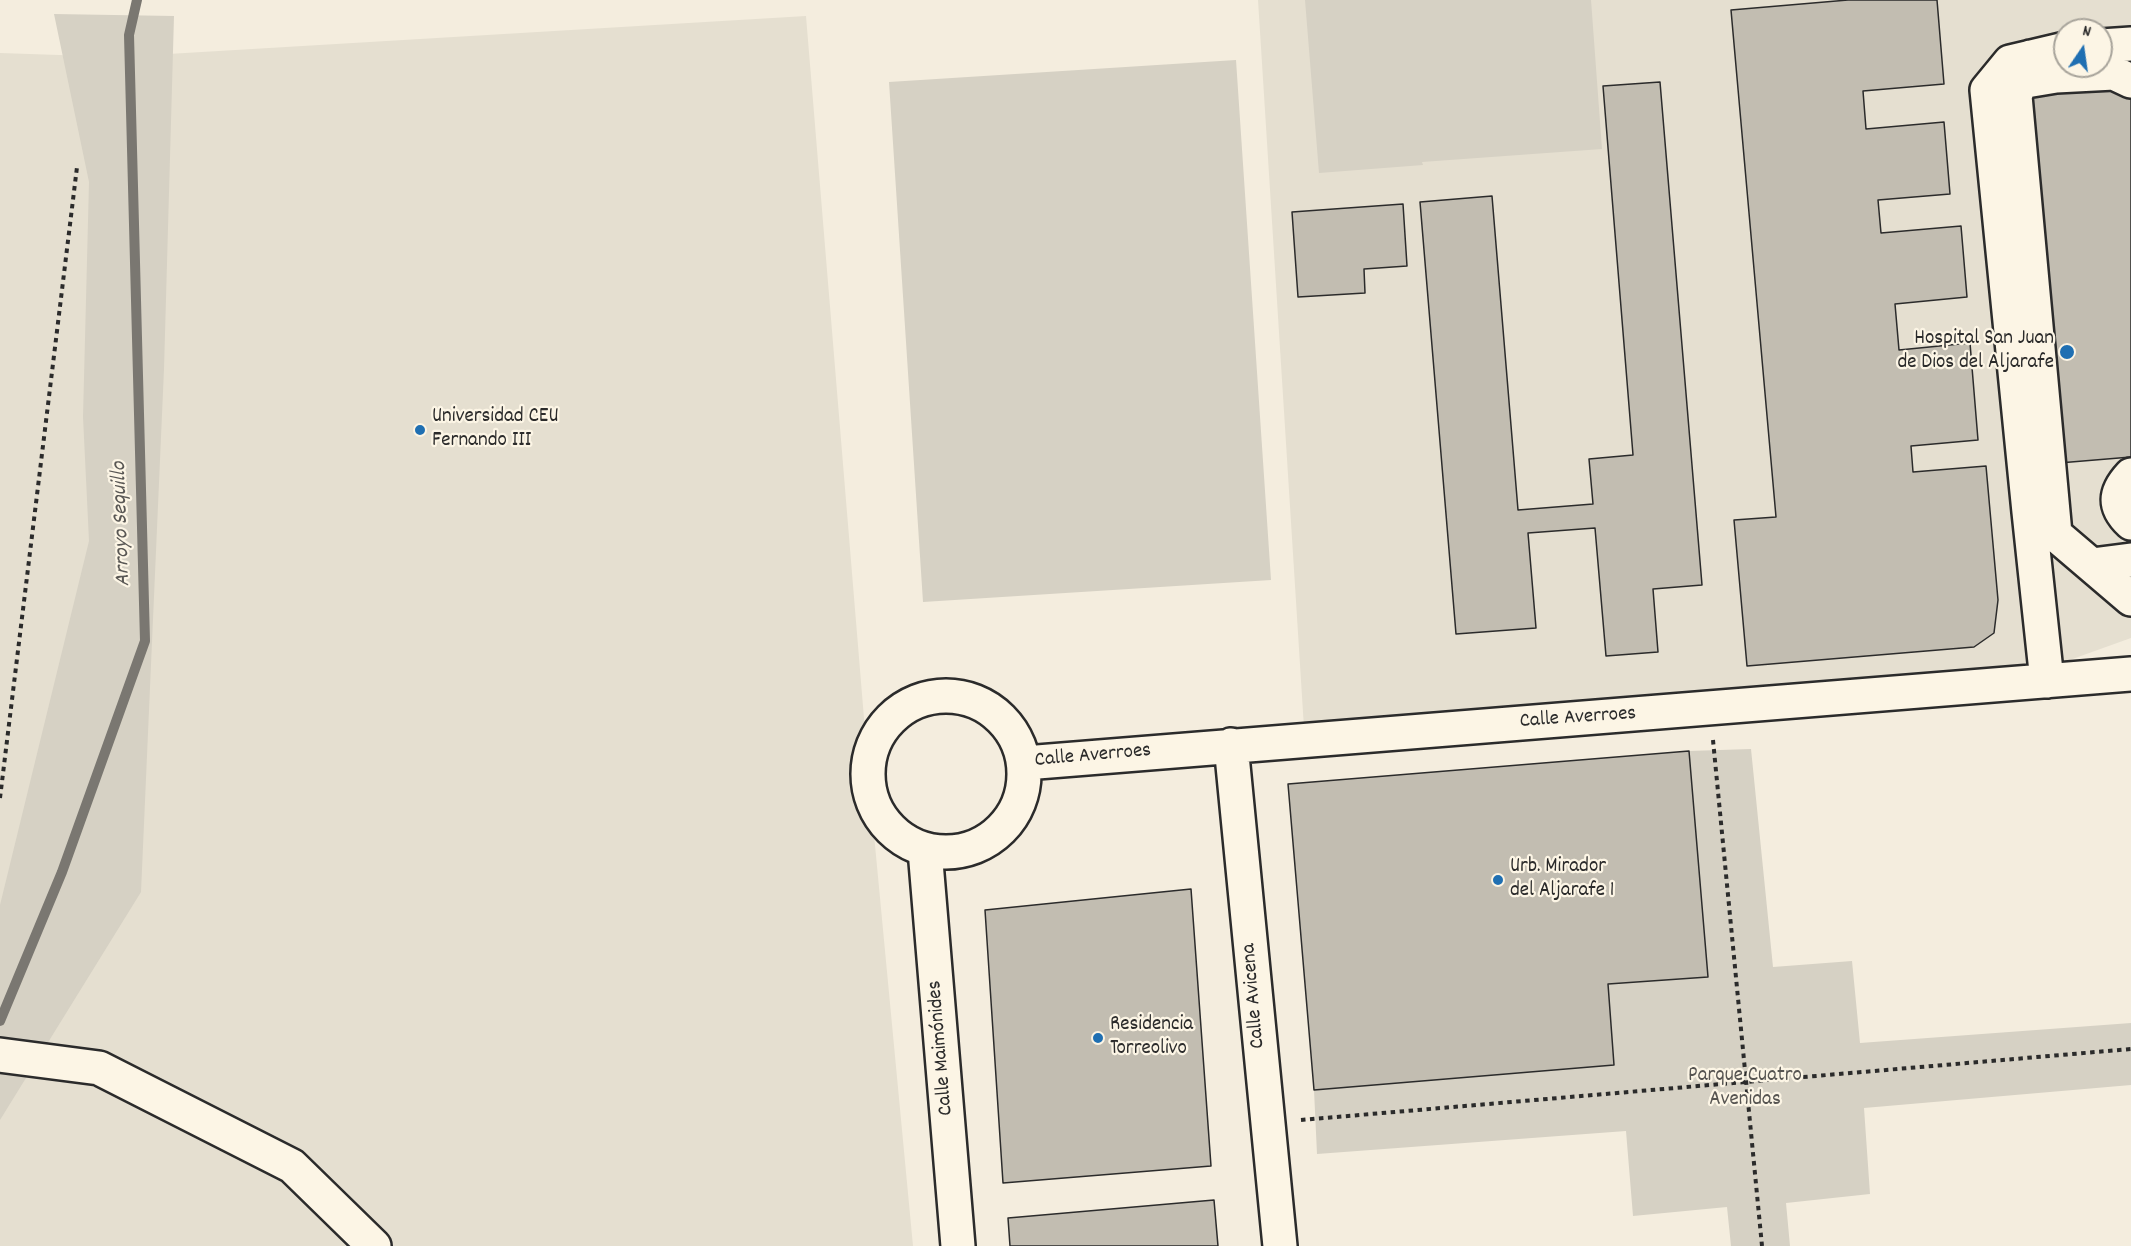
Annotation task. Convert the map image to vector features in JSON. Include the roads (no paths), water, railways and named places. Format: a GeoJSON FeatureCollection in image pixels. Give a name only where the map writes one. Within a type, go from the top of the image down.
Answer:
{"type":"FeatureCollection","features":[{"type":"Feature","properties":{"kind":"street"},"geometry":{"type":"LineString","coordinates":[[2113,45],[2131,44]]}},
{"type":"Feature","properties":{"kind":"street"},"geometry":{"type":"LineString","coordinates":[[2053,55],[2025,70],[2015,96],[2055,534]]}},
{"type":"Feature","properties":{"kind":"street"},"geometry":{"type":"LineString","coordinates":[[2047,681],[1987,90],[2010,62],[2025,70],[2056,76],[2114,73],[2131,81]]}},
{"type":"Feature","properties":{"kind":"street"},"geometry":{"type":"LineString","coordinates":[[2131,475],[2119,487],[2118,501],[2123,515],[2131,524]]}},
{"type":"Feature","properties":{"kind":"street"},"geometry":{"type":"LineString","coordinates":[[2029,512],[2131,598]]}},
{"type":"Feature","properties":{"kind":"street"},"geometry":{"type":"LineString","coordinates":[[2092,565],[2131,560]]}},
{"type":"Feature","properties":{"kind":"street","name":"Calle Averroes"},"geometry":{"type":"LineString","coordinates":[[1025,763],[2131,674]]}},
{"type":"Feature","properties":{"kind":"street"},"geometry":{"type":"LineString","coordinates":[[950,695],[977,700],[1000,716],[1017,737],[1025,763],[1023,794],[1011,819],[1002,831],[979,846],[952,853],[925,850],[905,841],[884,823],[871,798],[868,784],[869,756],[879,731],[893,715],[916,700],[950,695]]}},
{"type":"Feature","properties":{"kind":"street","name":"Calle Avicena"},"geometry":{"type":"LineString","coordinates":[[1231,745],[1281,1246]]}},
{"type":"Feature","properties":{"kind":"street","name":"Calle Maimónides"},"geometry":{"type":"LineString","coordinates":[[925,850],[958,1246]]}},
{"type":"Feature","properties":{"kind":"street"},"geometry":{"type":"LineString","coordinates":[[0,1055],[99,1068],[292,1166],[374,1246]]}},
{"type":"Feature","properties":{"kind":"waterway","name":"Arroyo Sequillo"},"geometry":{"type":"LineString","coordinates":[[0,1021],[62,872],[145,641],[129,35],[137,0]]}},
{"type":"Feature","properties":{"kind":"place","name":"Hospital San Juan de Dios del Aljarafe"},"geometry":{"type":"Point","coordinates":[2067,352]}},
{"type":"Feature","properties":{"kind":"place","name":"Universidad CEU Fernando III"},"geometry":{"type":"Point","coordinates":[420,430]}},
{"type":"Feature","properties":{"kind":"place","name":"Urb. Mirador del Aljarafe 1"},"geometry":{"type":"Point","coordinates":[1498,880]}},
{"type":"Feature","properties":{"kind":"place","name":"Residencia Torreolivo"},"geometry":{"type":"Point","coordinates":[1098,1038]}},
{"type":"Feature","properties":{"kind":"park label","name":"Parque Cuatro Avenidas"},"geometry":{"type":"Point","coordinates":[1745,1089]}}]}
